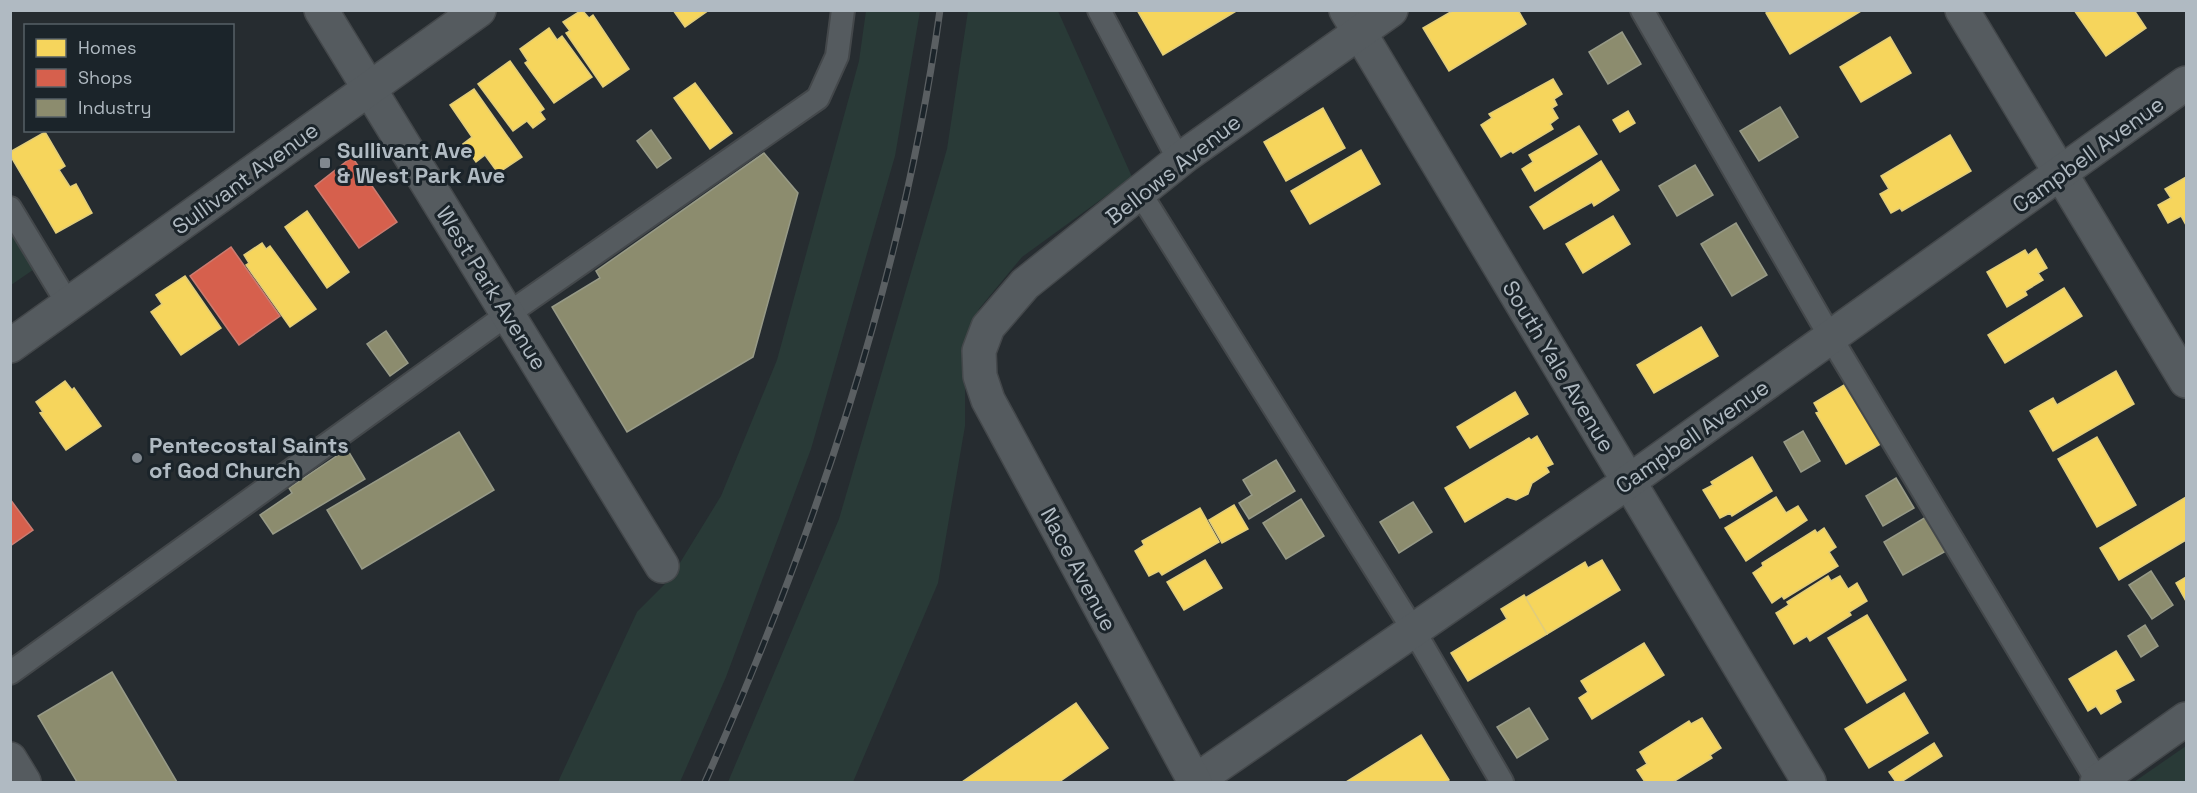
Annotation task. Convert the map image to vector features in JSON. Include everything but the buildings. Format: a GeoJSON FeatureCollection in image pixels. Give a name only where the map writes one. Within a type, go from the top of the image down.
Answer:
{"type":"FeatureCollection","features":[{"type":"Feature","properties":{"kind":"street","name":"West Park Avenue"},"geometry":{"type":"LineString","coordinates":[[321,10],[662,566]]}},
{"type":"Feature","properties":{"kind":"street","name":"Sullivant Avenue"},"geometry":{"type":"LineString","coordinates":[[10,346],[479,10]]}},
{"type":"Feature","properties":{"kind":"street","name":"Bellows Avenue"},"geometry":{"type":"LineString","coordinates":[[980,351],[988,327],[1025,284],[1353,22],[1391,10]]}},
{"type":"Feature","properties":{"kind":"street"},"geometry":{"type":"LineString","coordinates":[[1962,10],[2187,381]]}},
{"type":"Feature","properties":{"kind":"street","name":"South Yale Avenue"},"geometry":{"type":"LineString","coordinates":[[1353,22],[1809,783]]}},
{"type":"Feature","properties":{"kind":"street","name":"Campbell Avenue"},"geometry":{"type":"LineString","coordinates":[[1194,782],[1628,482],[2187,83]]}},
{"type":"Feature","properties":{"kind":"street","name":"Nace Avenue"},"geometry":{"type":"LineString","coordinates":[[980,351],[980,376],[988,400],[1194,782]]}},
{"type":"Feature","properties":{"kind":"street"},"geometry":{"type":"LineString","coordinates":[[2098,782],[2187,719]]}},
{"type":"Feature","properties":{"kind":"street"},"geometry":{"type":"LineString","coordinates":[[10,759],[24,783]]}},
{"type":"Feature","properties":{"kind":"lane"},"geometry":{"type":"LineString","coordinates":[[10,673],[508,314],[818,98],[837,56],[843,10]]}},
{"type":"Feature","properties":{"kind":"lane"},"geometry":{"type":"LineString","coordinates":[[1099,10],[1179,160]]}},
{"type":"Feature","properties":{"kind":"lane"},"geometry":{"type":"LineString","coordinates":[[1642,10],[1831,338],[2098,782]]}},
{"type":"Feature","properties":{"kind":"lane"},"geometry":{"type":"LineString","coordinates":[[1140,193],[1414,631],[1502,783]]}},
{"type":"Feature","properties":{"kind":"lane"},"geometry":{"type":"LineString","coordinates":[[10,208],[68,304]]}},
{"type":"Feature","properties":{"kind":"shaded area"},"geometry":{"type":"Polygon","coordinates":[[[866,11],[920,11],[895,156],[811,449],[726,677],[680,782],[558,782],[637,612],[670,579],[721,496],[777,360],[859,61],[866,11]]]}},
{"type":"Feature","properties":{"kind":"shaded area"},"geometry":{"type":"Polygon","coordinates":[[[968,11],[1058,11],[1132,177],[1022,257],[979,309],[965,356],[965,426],[938,583],[853,782],[728,782],[839,519],[947,149],[968,11]]]}},
{"type":"Feature","properties":{"kind":"shaded area"},"geometry":{"type":"Polygon","coordinates":[[[10,208],[43,263],[11,285],[10,285],[10,208]]]}},
{"type":"Feature","properties":{"kind":"shaded area"},"geometry":{"type":"Polygon","coordinates":[[[2186,746],[2186,782],[2134,782],[2186,746]]]}},
{"type":"Feature","properties":{"kind":"railway"},"geometry":{"type":"LineString","coordinates":[[705,782],[782,596],[818,501],[850,405],[903,209],[924,110],[940,10]]}},
{"type":"Feature","properties":{"kind":"place","name":"Sullivant Ave & West Park Ave"},"geometry":{"type":"Point","coordinates":[325,163]}},
{"type":"Feature","properties":{"kind":"place","name":"Pentecostal Saints of God Church"},"geometry":{"type":"Point","coordinates":[137,458]}}]}
